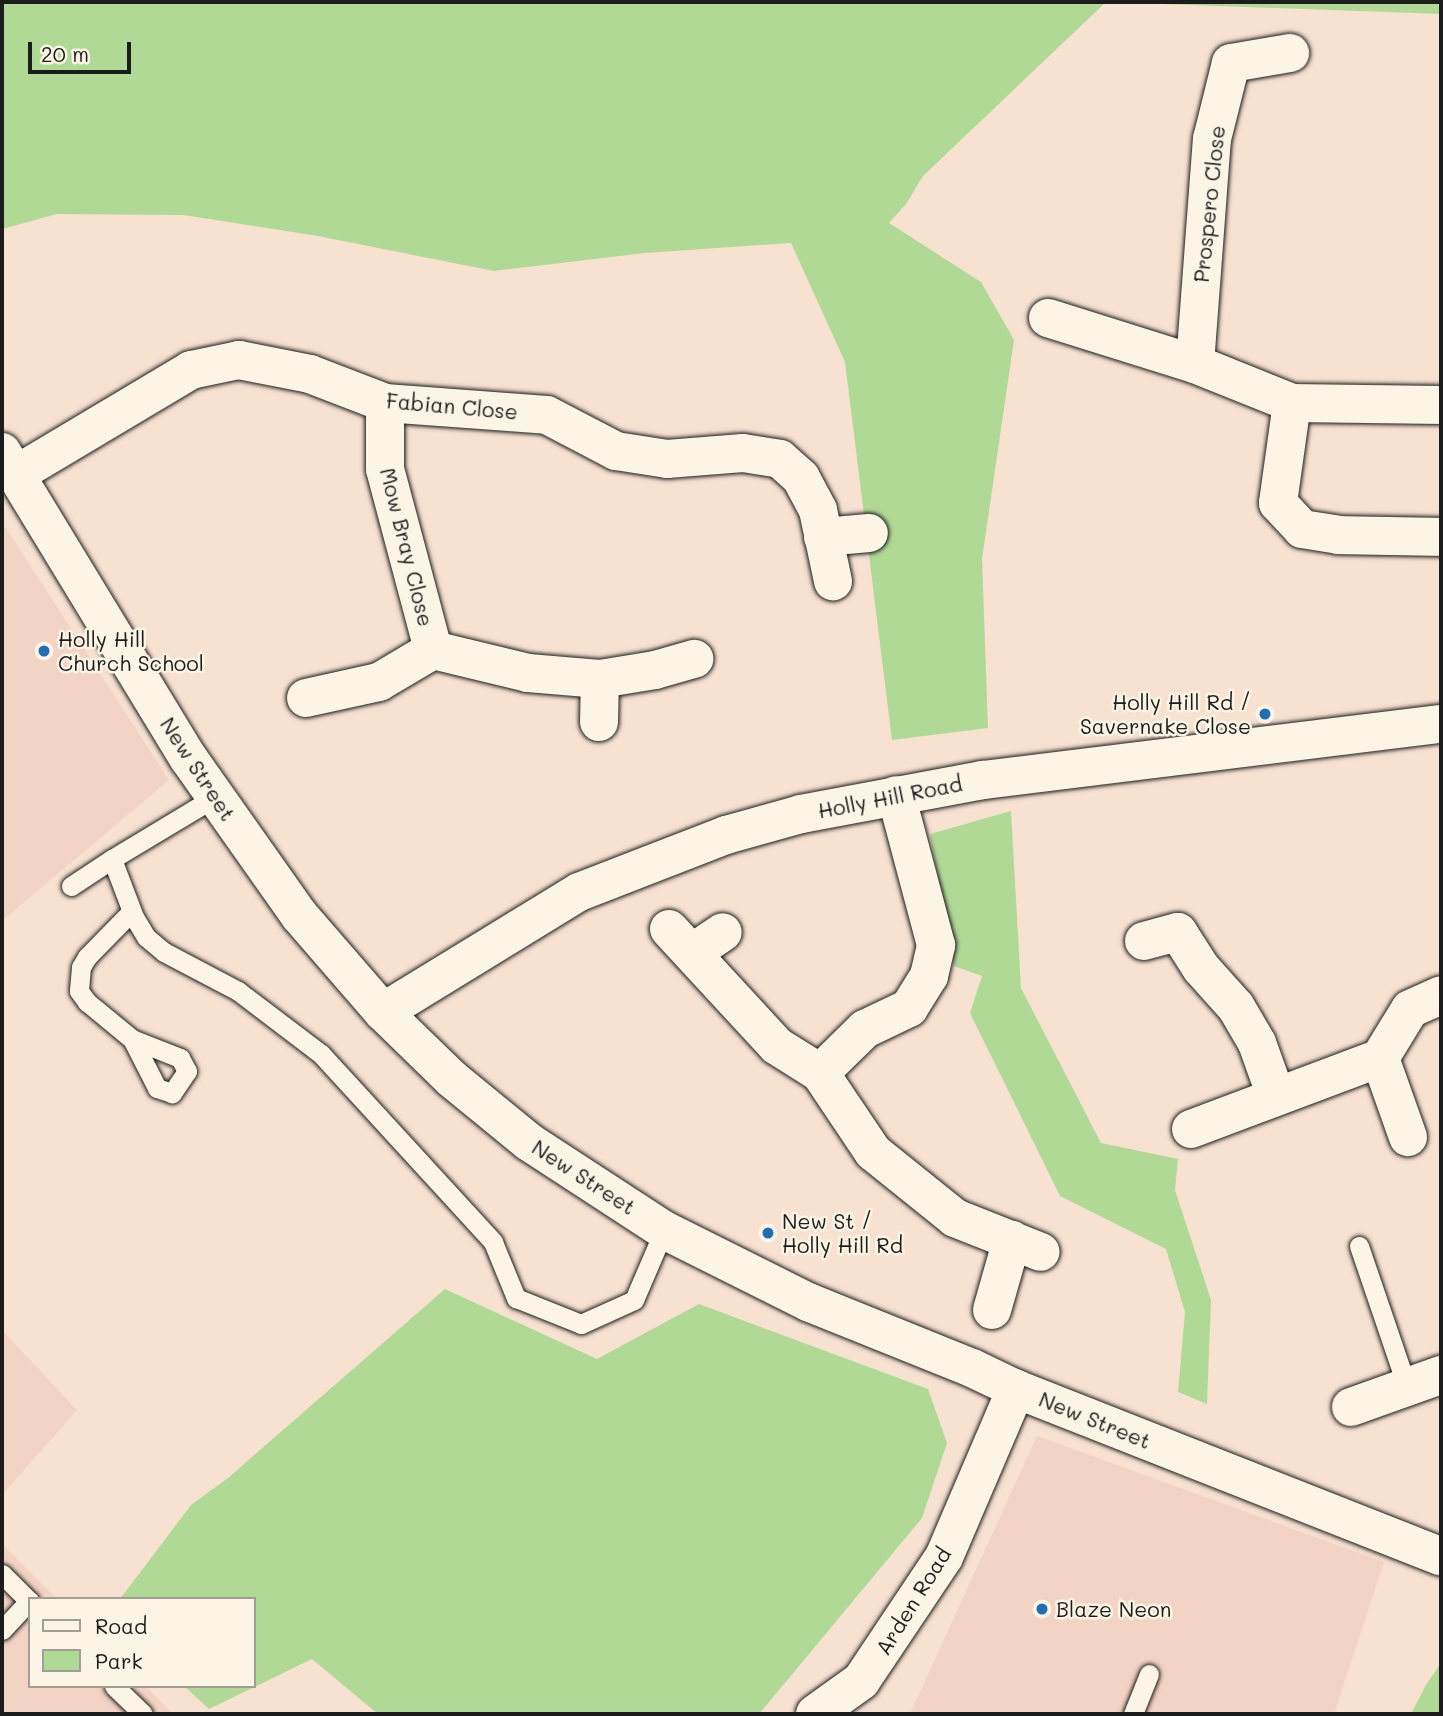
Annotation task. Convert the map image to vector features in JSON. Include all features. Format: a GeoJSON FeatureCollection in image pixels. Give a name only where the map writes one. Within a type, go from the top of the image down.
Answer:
{"type":"FeatureCollection","features":[{"type":"Feature","properties":{"kind":"street","name":"Prospero Close"},"geometry":{"type":"LineString","coordinates":[[1195,364],[1212,139],[1231,63],[1290,53]]}},
{"type":"Feature","properties":{"kind":"street"},"geometry":{"type":"LineString","coordinates":[[1048,318],[1195,364],[1292,403],[1441,405]]}},
{"type":"Feature","properties":{"kind":"street","name":"Fabian Close"},"geometry":{"type":"LineString","coordinates":[[9,464],[191,370],[239,360],[310,374],[385,403],[547,415],[616,451],[667,459],[743,453],[780,459],[801,478],[818,510],[833,582]]}},
{"type":"Feature","properties":{"kind":"street","name":"Mow Bray Close"},"geometry":{"type":"LineString","coordinates":[[385,403],[384,470],[433,650]]}},
{"type":"Feature","properties":{"kind":"street"},"geometry":{"type":"LineString","coordinates":[[1292,403],[1278,503],[1302,529],[1338,535],[1441,537]]}},
{"type":"Feature","properties":{"kind":"street","name":"New Street"},"geometry":{"type":"LineString","coordinates":[[9,464],[215,797],[299,915],[383,1012],[452,1079],[529,1142],[664,1230],[808,1302],[972,1368],[1016,1389],[1441,1556]]}},
{"type":"Feature","properties":{"kind":"street"},"geometry":{"type":"LineString","coordinates":[[823,537],[869,533]]}},
{"type":"Feature","properties":{"kind":"street","name":"Mow Bray Close"},"geometry":{"type":"LineString","coordinates":[[306,698],[379,682],[433,650],[528,673],[600,679],[655,670],[694,659]]}},
{"type":"Feature","properties":{"kind":"street"},"geometry":{"type":"LineString","coordinates":[[599,722],[600,679]]}},
{"type":"Feature","properties":{"kind":"street","name":"Holly Hill Road"},"geometry":{"type":"LineString","coordinates":[[383,1012],[579,892],[726,835],[801,814],[896,795],[1143,760],[1441,724]]}},
{"type":"Feature","properties":{"kind":"street"},"geometry":{"type":"LineString","coordinates":[[820,1073],[865,1029],[909,1007],[929,976],[936,945],[896,795]]}},
{"type":"Feature","properties":{"kind":"street"},"geometry":{"type":"LineString","coordinates":[[1144,941],[1178,932],[1201,968],[1236,1007],[1257,1043],[1276,1096]]}},
{"type":"Feature","properties":{"kind":"street"},"geometry":{"type":"LineString","coordinates":[[695,938],[777,1046],[820,1073],[873,1152],[955,1218],[1026,1246],[992,1310]]}},
{"type":"Feature","properties":{"kind":"street"},"geometry":{"type":"LineString","coordinates":[[1191,1129],[1380,1058],[1410,1009],[1441,995]]}},
{"type":"Feature","properties":{"kind":"street"},"geometry":{"type":"LineString","coordinates":[[1380,1058],[1408,1138]]}},
{"type":"Feature","properties":{"kind":"street"},"geometry":{"type":"LineString","coordinates":[[1352,1407],[1424,1381]]}},
{"type":"Feature","properties":{"kind":"street","name":"Arden Road"},"geometry":{"type":"LineString","coordinates":[[815,1714],[861,1681],[944,1557],[1016,1389]]}},
{"type":"Feature","properties":{"kind":"lane"},"geometry":{"type":"LineString","coordinates":[[71,886],[215,797]]}},
{"type":"Feature","properties":{"kind":"lane"},"geometry":{"type":"LineString","coordinates":[[112,859],[131,912],[146,937],[164,952],[238,991],[321,1054],[493,1242],[516,1298],[581,1324],[634,1300],[664,1230]]}},
{"type":"Feature","properties":{"kind":"lane"},"geometry":{"type":"LineString","coordinates":[[131,912],[87,957],[79,979],[79,990],[88,1002],[132,1039]]}},
{"type":"Feature","properties":{"kind":"lane"},"geometry":{"type":"LineString","coordinates":[[1359,1246],[1424,1381]]}},
{"type":"Feature","properties":{"kind":"lane"},"geometry":{"type":"LineString","coordinates":[[2,1574],[28,1601]]}},
{"type":"Feature","properties":{"kind":"lane"},"geometry":{"type":"LineString","coordinates":[[2,1630],[28,1603]]}},
{"type":"Feature","properties":{"kind":"lane"},"geometry":{"type":"LineString","coordinates":[[1133,1714],[1149,1674]]}},
{"type":"Feature","properties":{"kind":"lane"},"geometry":{"type":"LineString","coordinates":[[116,1688],[143,1714]]}},
{"type":"Feature","properties":{"kind":"shaded area","name":"Holly Hill Church School"},"geometry":{"type":"Polygon","coordinates":[[[2,522],[169,780],[2,921],[2,522]]]}},
{"type":"Feature","properties":{"kind":"shaded area"},"geometry":{"type":"Polygon","coordinates":[[[2,1330],[77,1410],[2,1495],[2,1330]]]}},
{"type":"Feature","properties":{"kind":"shaded area"},"geometry":{"type":"Polygon","coordinates":[[[1037,1436],[1384,1562],[1334,1714],[910,1714],[1037,1436]]]}},
{"type":"Feature","properties":{"kind":"shaded area"},"geometry":{"type":"Polygon","coordinates":[[[2,1544],[55,1597],[28,1597],[28,1688],[147,1688],[173,1714],[2,1714],[2,1544]]]}},
{"type":"Feature","properties":{"kind":"green space"},"geometry":{"type":"Polygon","coordinates":[[[2,2],[1106,2],[923,176],[906,204],[889,223],[981,282],[1014,340],[982,559],[988,728],[892,740],[845,362],[791,243],[645,253],[494,271],[318,236],[183,215],[57,214],[2,229],[2,2]]]}},
{"type":"Feature","properties":{"kind":"green space"},"geometry":{"type":"Polygon","coordinates":[[[1106,2],[1441,2],[1441,14],[1106,2]]]}},
{"type":"Feature","properties":{"kind":"green space"},"geometry":{"type":"Polygon","coordinates":[[[1011,811],[1021,988],[1101,1143],[1178,1159],[1175,1190],[1211,1300],[1207,1404],[1178,1392],[1185,1312],[1166,1249],[1060,1196],[970,1013],[982,976],[954,966],[930,834],[1011,811]]]}},
{"type":"Feature","properties":{"kind":"green space"},"geometry":{"type":"Polygon","coordinates":[[[445,1289],[597,1359],[699,1304],[928,1389],[947,1443],[922,1518],[759,1714],[378,1714],[312,1659],[256,1686],[256,1597],[122,1597],[191,1505],[228,1478],[445,1289]]]}},
{"type":"Feature","properties":{"kind":"green space"},"geometry":{"type":"Polygon","coordinates":[[[1441,1663],[1441,1714],[1411,1714],[1426,1685],[1441,1663]]]}},
{"type":"Feature","properties":{"kind":"green space"},"geometry":{"type":"Polygon","coordinates":[[[186,1688],[252,1688],[209,1709],[186,1688]]]}},
{"type":"Feature","properties":{"kind":"place","name":"Holly Hill Church School"},"geometry":{"type":"Point","coordinates":[44,651]}},
{"type":"Feature","properties":{"kind":"place","name":"Holly Hill Rd / Savernake Close"},"geometry":{"type":"Point","coordinates":[1265,714]}},
{"type":"Feature","properties":{"kind":"place","name":"New St / Holly Hill Rd"},"geometry":{"type":"Point","coordinates":[768,1233]}},
{"type":"Feature","properties":{"kind":"place","name":"Blaze Neon"},"geometry":{"type":"Point","coordinates":[1042,1609]}}]}
